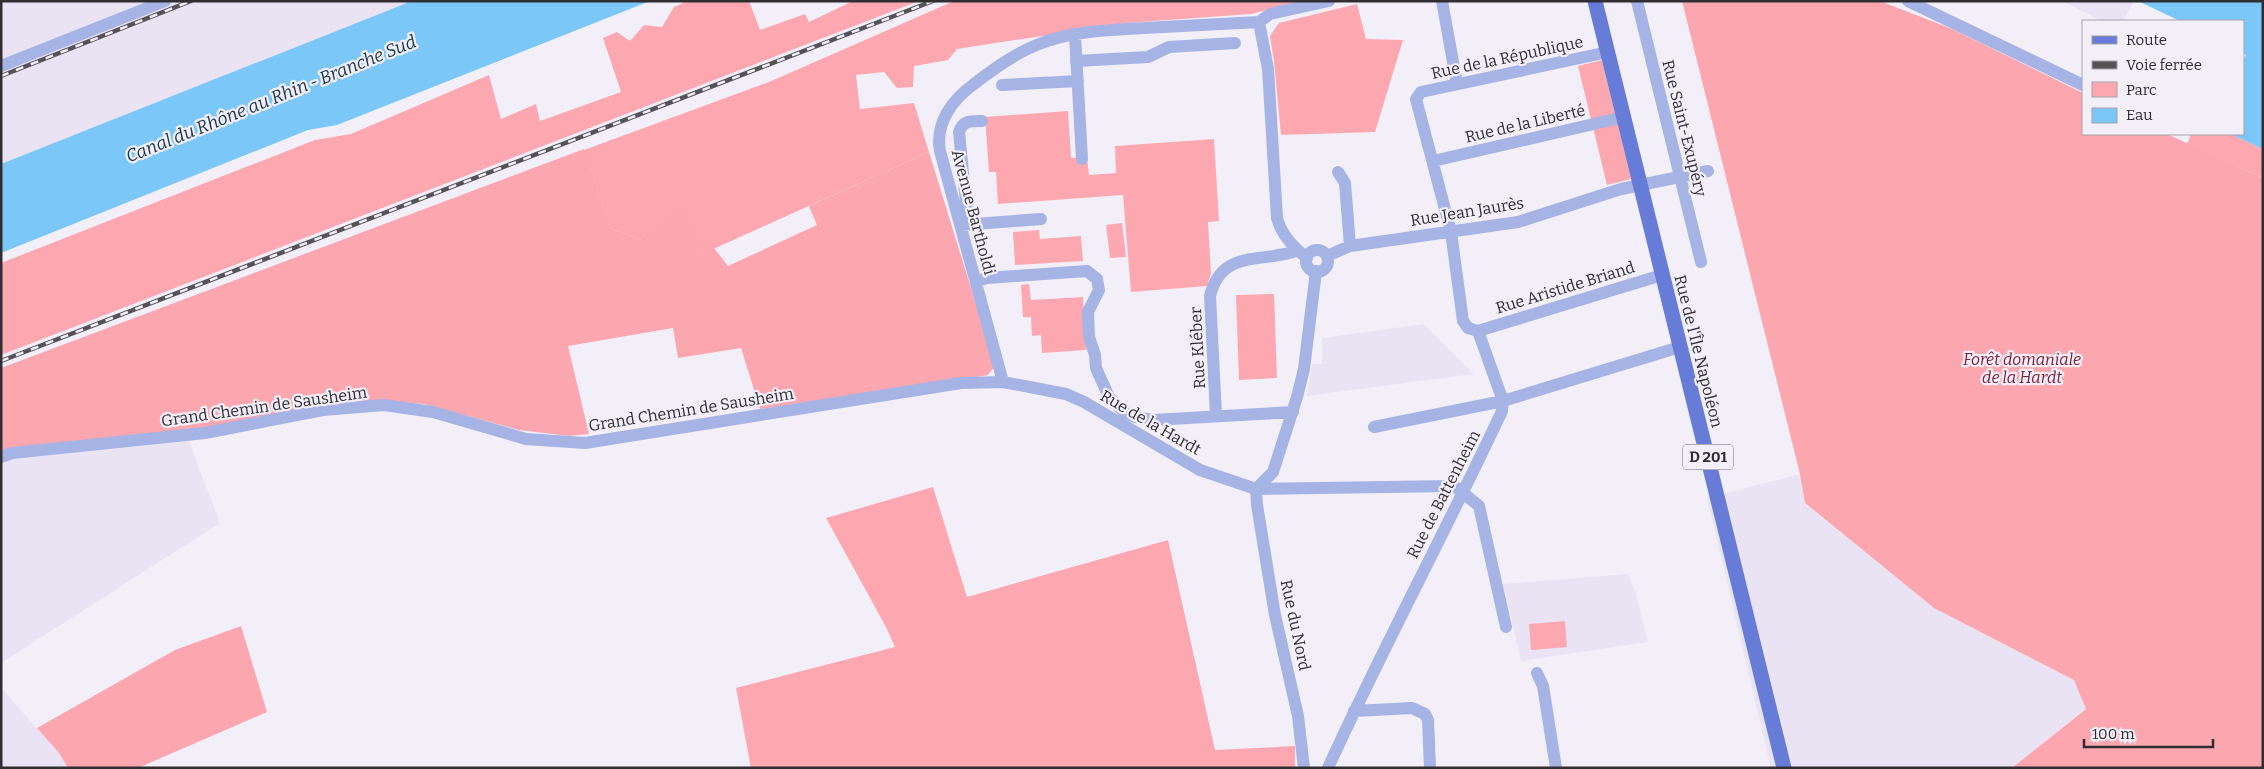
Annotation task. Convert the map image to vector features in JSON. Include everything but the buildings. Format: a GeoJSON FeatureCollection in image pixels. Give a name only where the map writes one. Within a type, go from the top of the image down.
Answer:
{"type":"FeatureCollection","features":[{"type":"Feature","properties":{"kind":"main road","name":"Rue de l'Île Napoléon"},"geometry":{"type":"LineString","coordinates":[[1595,1],[1784,768]]}},
{"type":"Feature","properties":{"kind":"street"},"geometry":{"type":"LineString","coordinates":[[1,66],[164,1]]}},
{"type":"Feature","properties":{"kind":"street"},"geometry":{"type":"LineString","coordinates":[[1327,256],[1326,268],[1316,271],[1308,266],[1302,254],[1284,234],[1277,218],[1268,69],[1259,22],[1270,14],[1329,1]]}},
{"type":"Feature","properties":{"kind":"street"},"geometry":{"type":"LineString","coordinates":[[1442,1],[1457,84]]}},
{"type":"Feature","properties":{"kind":"street","name":"Rue Saint-Exupéry"},"geometry":{"type":"LineString","coordinates":[[1637,1],[1701,262]]}},
{"type":"Feature","properties":{"kind":"street"},"geometry":{"type":"LineString","coordinates":[[1908,1],[2082,85]]}},
{"type":"Feature","properties":{"kind":"street","name":"Avenue Bartholdi"},"geometry":{"type":"LineString","coordinates":[[1003,382],[964,224],[938,141],[941,123],[950,106],[967,89],[993,69],[1038,44],[1074,35],[1115,30],[1259,22]]}},
{"type":"Feature","properties":{"kind":"street"},"geometry":{"type":"LineString","coordinates":[[1074,35],[1082,159]]}},
{"type":"Feature","properties":{"kind":"street"},"geometry":{"type":"LineString","coordinates":[[1076,61],[1148,57],[1169,47],[1235,44]]}},
{"type":"Feature","properties":{"kind":"street","name":"Rue de la République"},"geometry":{"type":"LineString","coordinates":[[1433,161],[1416,99],[1421,92],[1608,52]]}},
{"type":"Feature","properties":{"kind":"street"},"geometry":{"type":"LineString","coordinates":[[1002,85],[1078,80]]}},
{"type":"Feature","properties":{"kind":"street","name":"Rue de la Liberté"},"geometry":{"type":"LineString","coordinates":[[1433,161],[1624,117]]}},
{"type":"Feature","properties":{"kind":"street"},"geometry":{"type":"LineString","coordinates":[[982,120],[966,122],[961,126],[959,132],[964,224],[1041,219]]}},
{"type":"Feature","properties":{"kind":"street"},"geometry":{"type":"LineString","coordinates":[[944,162],[962,161]]}},
{"type":"Feature","properties":{"kind":"street"},"geometry":{"type":"LineString","coordinates":[[1433,161],[1451,232],[1463,320],[1468,328],[1478,331],[1503,401]]}},
{"type":"Feature","properties":{"kind":"street","name":"Rue Jean Jaurès"},"geometry":{"type":"LineString","coordinates":[[1327,256],[1350,246],[1518,222],[1641,184],[1708,171]]}},
{"type":"Feature","properties":{"kind":"street"},"geometry":{"type":"LineString","coordinates":[[1338,172],[1345,183],[1350,246]]}},
{"type":"Feature","properties":{"kind":"street","name":"Rue Kléber"},"geometry":{"type":"LineString","coordinates":[[1216,415],[1210,305],[1210,296],[1214,283],[1222,272],[1235,263],[1309,254],[1316,250],[1320,250],[1327,256]]}},
{"type":"Feature","properties":{"kind":"street"},"geometry":{"type":"LineString","coordinates":[[1256,489],[1273,472],[1293,412],[1304,369],[1316,271]]}},
{"type":"Feature","properties":{"kind":"street"},"geometry":{"type":"LineString","coordinates":[[977,280],[1087,272],[1094,274],[1099,290],[1088,312],[1089,337],[1095,355],[1096,368],[1105,391],[1112,402],[1128,414],[1153,420],[1293,412]]}},
{"type":"Feature","properties":{"kind":"street","name":"Rue Aristide Briand"},"geometry":{"type":"LineString","coordinates":[[1478,331],[1662,275]]}},
{"type":"Feature","properties":{"kind":"street"},"geometry":{"type":"LineString","coordinates":[[1374,427],[1503,401],[1680,347]]}},
{"type":"Feature","properties":{"kind":"street","name":"Grand Chemin de Sausheim"},"geometry":{"type":"LineString","coordinates":[[1,457],[12,453],[205,433],[323,410],[384,405],[433,412],[526,438],[585,443],[961,383],[1003,382]]}},
{"type":"Feature","properties":{"kind":"street","name":"Rue de la Hardt"},"geometry":{"type":"LineString","coordinates":[[1003,382],[1036,387],[1076,398],[1200,470],[1256,489],[1335,486],[1451,486],[1463,492]]}},
{"type":"Feature","properties":{"kind":"street","name":"Rue de Battenheim"},"geometry":{"type":"LineString","coordinates":[[1328,768],[1402,610],[1463,492],[1502,411],[1503,401]]}},
{"type":"Feature","properties":{"kind":"street"},"geometry":{"type":"LineString","coordinates":[[1273,472],[1282,489]]}},
{"type":"Feature","properties":{"kind":"street","name":"Rue du Nord"},"geometry":{"type":"LineString","coordinates":[[1256,489],[1274,608],[1298,716],[1304,768]]}},
{"type":"Feature","properties":{"kind":"street"},"geometry":{"type":"LineString","coordinates":[[1463,492],[1479,506],[1506,626]]}},
{"type":"Feature","properties":{"kind":"street"},"geometry":{"type":"LineString","coordinates":[[1536,673],[1543,686],[1556,768]]}},
{"type":"Feature","properties":{"kind":"street"},"geometry":{"type":"LineString","coordinates":[[1354,711],[1412,708],[1421,710],[1428,720],[1430,768]]}},
{"type":"Feature","properties":{"kind":"shaded area"},"geometry":{"type":"Polygon","coordinates":[[[1,1],[413,1],[1,164],[1,1]]]}},
{"type":"Feature","properties":{"kind":"shaded area"},"geometry":{"type":"Polygon","coordinates":[[[2062,1],[2134,1],[2124,20],[2100,20],[2062,1]]]}},
{"type":"Feature","properties":{"kind":"shaded area"},"geometry":{"type":"Polygon","coordinates":[[[1424,324],[1474,374],[1307,396],[1312,364],[1322,364],[1322,338],[1424,324]]]}},
{"type":"Feature","properties":{"kind":"shaded area"},"geometry":{"type":"Polygon","coordinates":[[[185,431],[220,523],[1,663],[1,452],[185,431]]]}},
{"type":"Feature","properties":{"kind":"shaded area"},"geometry":{"type":"Polygon","coordinates":[[[1800,474],[1805,504],[1934,608],[2074,680],[2086,708],[2012,768],[1771,768],[1707,498],[1800,474]]]}},
{"type":"Feature","properties":{"kind":"shaded area"},"geometry":{"type":"Polygon","coordinates":[[[1628,574],[1635,591],[1648,642],[1521,661],[1503,584],[1628,574]]]}},
{"type":"Feature","properties":{"kind":"shaded area"},"geometry":{"type":"Polygon","coordinates":[[[1,688],[59,753],[68,768],[1,768],[1,688]]]}},
{"type":"Feature","properties":{"kind":"green space"},"geometry":{"type":"Polygon","coordinates":[[[687,1],[749,1],[760,30],[805,14],[809,22],[853,1],[919,1],[1,355],[1,263],[315,140],[351,134],[489,75],[501,119],[536,104],[540,121],[621,92],[603,38],[617,32],[630,41],[644,25],[662,27],[674,7],[687,1]]]}},
{"type":"Feature","properties":{"kind":"green space"},"geometry":{"type":"Polygon","coordinates":[[[954,1],[1304,1],[1251,14],[1126,23],[957,49],[948,60],[914,66],[913,87],[897,88],[884,72],[856,75],[860,109],[914,103],[929,152],[702,254],[642,240],[611,229],[584,150],[769,82],[954,1]]]}},
{"type":"Feature","properties":{"kind":"green space","name":"Forêt domaniale de la Hardt"},"geometry":{"type":"Polygon","coordinates":[[[1682,1],[1880,1],[1952,29],[2082,93],[2082,135],[2169,135],[2263,178],[2263,768],[2012,768],[2086,709],[2074,680],[1934,608],[1805,503],[1800,474],[1682,1]]]}},
{"type":"Feature","properties":{"kind":"green space"},"geometry":{"type":"Polygon","coordinates":[[[1357,4],[1366,39],[1403,40],[1375,132],[1281,135],[1270,36],[1279,23],[1357,4]]]}},
{"type":"Feature","properties":{"kind":"green space"},"geometry":{"type":"Polygon","coordinates":[[[1602,60],[1631,179],[1607,185],[1578,66],[1602,60]]]}},
{"type":"Feature","properties":{"kind":"green space"},"geometry":{"type":"Polygon","coordinates":[[[1068,111],[1071,158],[1087,157],[1089,175],[1116,173],[1115,146],[1214,139],[1219,221],[1208,222],[1211,273],[1207,286],[1131,292],[1123,195],[998,204],[996,172],[989,172],[985,117],[1068,111]]]}},
{"type":"Feature","properties":{"kind":"green space"},"geometry":{"type":"Polygon","coordinates":[[[2191,135],[2233,135],[2263,149],[2263,178],[2187,144],[2191,135]]]}},
{"type":"Feature","properties":{"kind":"green space"},"geometry":{"type":"Polygon","coordinates":[[[584,149],[611,229],[642,240],[681,203],[702,253],[714,248],[728,266],[817,225],[809,206],[929,152],[995,366],[988,375],[760,409],[741,348],[678,358],[673,328],[568,346],[589,434],[569,436],[519,430],[424,404],[378,400],[185,431],[1,452],[1,368],[584,149]]]}},
{"type":"Feature","properties":{"kind":"green space"},"geometry":{"type":"Polygon","coordinates":[[[1122,223],[1126,257],[1110,258],[1106,225],[1122,223]]]}},
{"type":"Feature","properties":{"kind":"green space"},"geometry":{"type":"Polygon","coordinates":[[[1039,230],[1040,239],[1081,236],[1083,261],[1015,265],[1013,232],[1039,230]]]}},
{"type":"Feature","properties":{"kind":"green space"},"geometry":{"type":"Polygon","coordinates":[[[1029,284],[1031,300],[1083,297],[1086,350],[1042,353],[1041,335],[1032,336],[1031,317],[1023,317],[1021,285],[1029,284]]]}},
{"type":"Feature","properties":{"kind":"green space"},"geometry":{"type":"Polygon","coordinates":[[[1274,294],[1277,378],[1239,380],[1236,295],[1274,294]]]}},
{"type":"Feature","properties":{"kind":"green space"},"geometry":{"type":"Polygon","coordinates":[[[933,487],[967,597],[1168,540],[1215,750],[1295,746],[1295,768],[751,768],[736,688],[895,647],[826,518],[933,487]]]}},
{"type":"Feature","properties":{"kind":"green space"},"geometry":{"type":"Polygon","coordinates":[[[1565,621],[1567,647],[1531,650],[1529,624],[1565,621]]]}},
{"type":"Feature","properties":{"kind":"green space"},"geometry":{"type":"Polygon","coordinates":[[[241,626],[267,712],[138,768],[68,768],[59,753],[37,728],[175,650],[241,626]]]}},
{"type":"Feature","properties":{"kind":"water","name":"Canal du Rhône au Rhin - Branche Sud"},"geometry":{"type":"Polygon","coordinates":[[[412,1],[650,1],[337,125],[308,130],[1,253],[1,164],[412,1]]]}},
{"type":"Feature","properties":{"kind":"water"},"geometry":{"type":"Polygon","coordinates":[[[2138,1],[2263,1],[2263,149],[2233,135],[2244,135],[2244,59],[2246,55],[2244,54],[2244,20],[2178,20],[2138,1]]]}},
{"type":"Feature","properties":{"kind":"railway"},"geometry":{"type":"LineString","coordinates":[[1,76],[191,1]]}},
{"type":"Feature","properties":{"kind":"railway"},"geometry":{"type":"LineString","coordinates":[[1,361],[933,1]]}}]}
